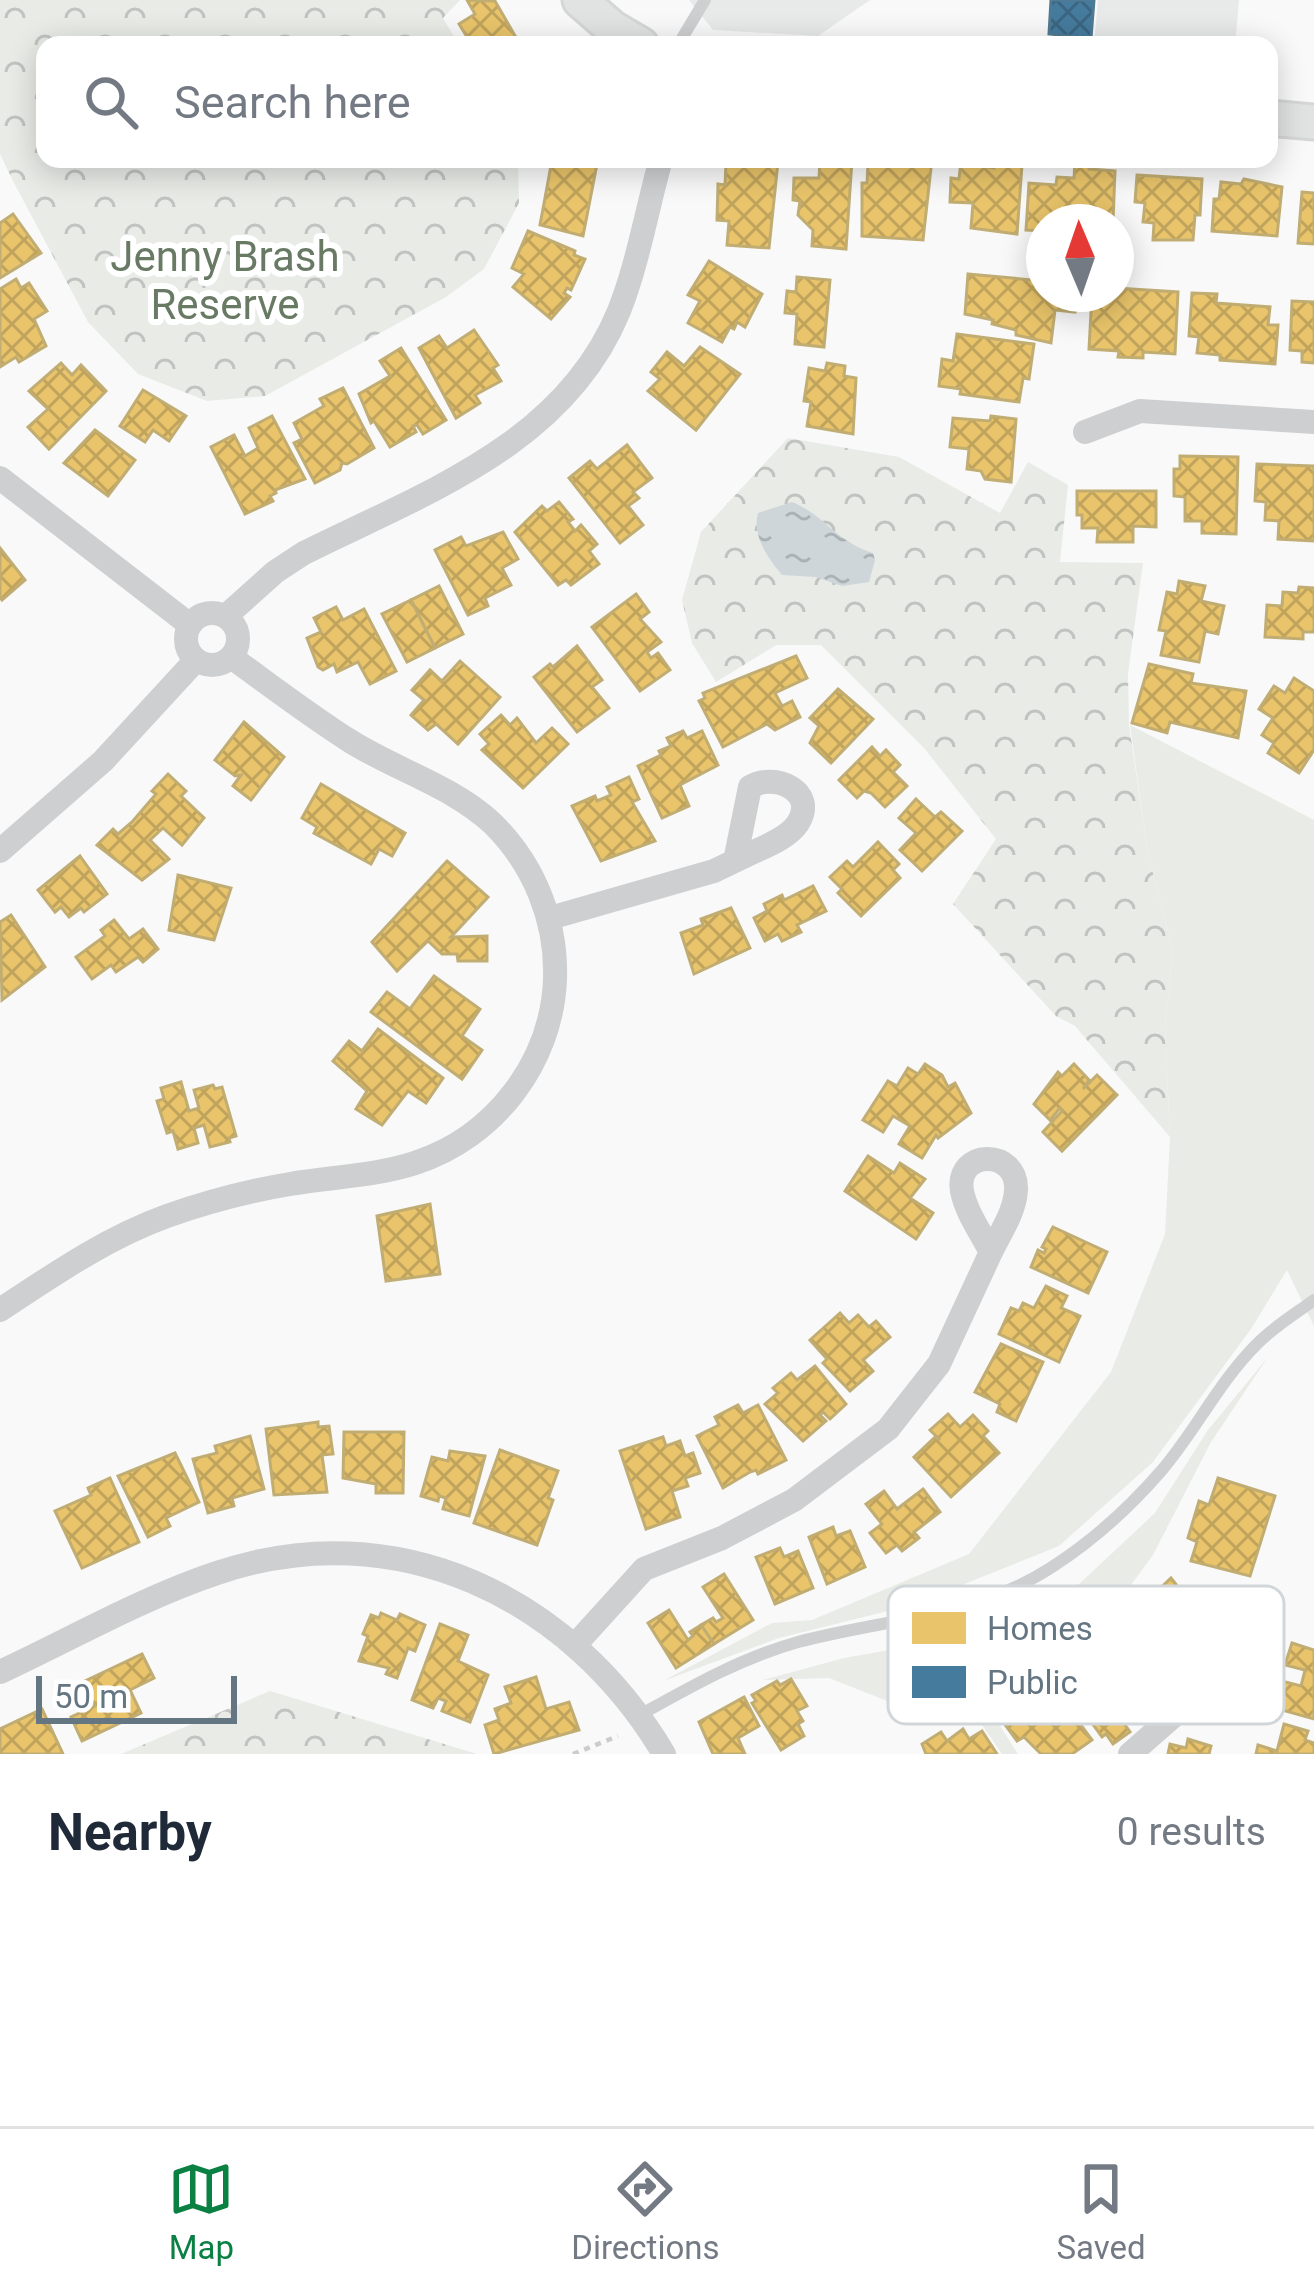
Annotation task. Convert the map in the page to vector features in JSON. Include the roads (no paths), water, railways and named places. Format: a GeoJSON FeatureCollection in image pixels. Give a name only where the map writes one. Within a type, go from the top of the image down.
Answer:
{"type":"FeatureCollection","features":[{"type":"Feature","properties":{"kind":"street"},"geometry":{"type":"LineString","coordinates":[[580,0],[625,36]]}},
{"type":"Feature","properties":{"kind":"street"},"geometry":{"type":"LineString","coordinates":[[1278,119],[1314,122]]}},
{"type":"Feature","properties":{"kind":"street"},"geometry":{"type":"LineString","coordinates":[[231,657],[210,665],[196,660],[186,640],[190,625],[204,614],[226,616],[275,572],[495,456],[555,409],[593,359],[621,305],[659,168]]}},
{"type":"Feature","properties":{"kind":"street"},"geometry":{"type":"LineString","coordinates":[[1084,432],[1140,411],[1314,422]]}},
{"type":"Feature","properties":{"kind":"street"},"geometry":{"type":"LineString","coordinates":[[0,478],[190,625]]}},
{"type":"Feature","properties":{"kind":"street"},"geometry":{"type":"LineString","coordinates":[[226,616],[238,635],[231,657]]}},
{"type":"Feature","properties":{"kind":"street"},"geometry":{"type":"LineString","coordinates":[[0,1310],[98,1247],[160,1219],[239,1194],[399,1167],[441,1153],[470,1135],[516,1091],[545,1035],[555,984],[550,918],[524,864],[490,821],[457,797],[352,742],[231,657]]}},
{"type":"Feature","properties":{"kind":"street"},"geometry":{"type":"LineString","coordinates":[[0,851],[103,761],[196,660]]}},
{"type":"Feature","properties":{"kind":"street"},"geometry":{"type":"LineString","coordinates":[[550,918],[663,888],[735,861]]}},
{"type":"Feature","properties":{"kind":"street"},"geometry":{"type":"LineString","coordinates":[[576,1643],[644,1569],[722,1538],[794,1500],[888,1429],[939,1364],[991,1252]]}},
{"type":"Feature","properties":{"kind":"street"},"geometry":{"type":"LineString","coordinates":[[0,1672],[219,1572],[314,1555],[369,1556],[442,1570],[510,1599],[576,1643],[642,1718],[664,1754]]}},
{"type":"Feature","properties":{"kind":"street"},"geometry":{"type":"LineString","coordinates":[[1130,1754],[1165,1724]]}},
{"type":"Feature","properties":{"kind":"lane"},"geometry":{"type":"LineString","coordinates":[[683,36],[705,0]]}},
{"type":"Feature","properties":{"kind":"lane"},"geometry":{"type":"LineString","coordinates":[[1015,1586],[1048,1570],[1104,1530],[1163,1468],[1258,1342],[1314,1300]]}},
{"type":"Feature","properties":{"kind":"lane"},"geometry":{"type":"LineString","coordinates":[[642,1718],[719,1671],[762,1653],[888,1625]]}},
{"type":"Feature","properties":{"kind":"water"},"geometry":{"type":"Polygon","coordinates":[[[792,502],[873,553],[869,582],[842,586],[816,577],[782,575],[762,546],[758,513],[792,502]]]}},
{"type":"Feature","properties":{"kind":"park label","name":"Jenny Brash Reserve"},"geometry":{"type":"Point","coordinates":[225,280]}}]}
